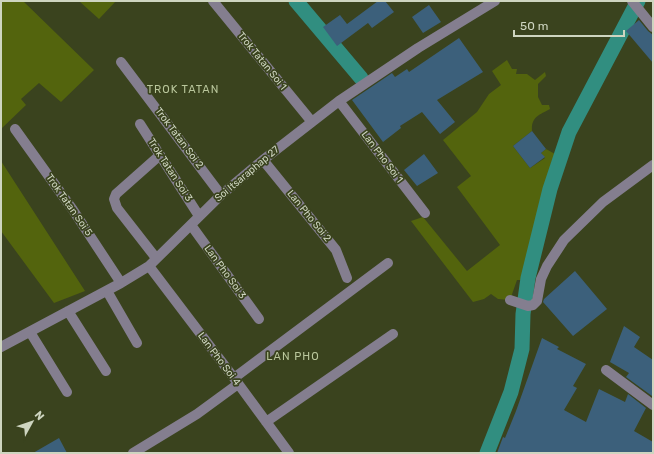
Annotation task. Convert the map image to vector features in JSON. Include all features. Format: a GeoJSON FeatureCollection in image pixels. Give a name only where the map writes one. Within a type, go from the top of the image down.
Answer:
{"type":"FeatureCollection","features":[{"type":"Feature","properties":{"kind":"street","name":"Trok Tatan Soi 1"},"geometry":{"type":"LineString","coordinates":[[213,1],[312,122]]}},
{"type":"Feature","properties":{"kind":"street","name":"Soi Itsaraphap 27"},"geometry":{"type":"LineString","coordinates":[[1,347],[107,291],[149,266],[221,195],[263,160],[339,101],[418,48],[495,1]]}},
{"type":"Feature","properties":{"kind":"street"},"geometry":{"type":"LineString","coordinates":[[633,3],[653,27]]}},
{"type":"Feature","properties":{"kind":"street","name":"Trok Tatan Soi 2"},"geometry":{"type":"LineString","coordinates":[[121,62],[221,195]]}},
{"type":"Feature","properties":{"kind":"street","name":"Lan Pho Soi 1"},"geometry":{"type":"LineString","coordinates":[[339,101],[425,213]]}},
{"type":"Feature","properties":{"kind":"street","name":"Trok Tatan Soi 3"},"geometry":{"type":"LineString","coordinates":[[140,124],[199,216]]}},
{"type":"Feature","properties":{"kind":"street","name":"Trok Tatan Soi 5"},"geometry":{"type":"LineString","coordinates":[[15,129],[73,210],[121,283]]}},
{"type":"Feature","properties":{"kind":"street"},"geometry":{"type":"LineString","coordinates":[[156,258],[117,208],[114,199],[116,194],[160,155]]}},
{"type":"Feature","properties":{"kind":"street","name":"Lan Pho Soi 2"},"geometry":{"type":"LineString","coordinates":[[263,160],[333,245],[340,258],[347,278]]}},
{"type":"Feature","properties":{"kind":"street"},"geometry":{"type":"LineString","coordinates":[[510,300],[533,303],[541,279],[553,254],[564,240],[603,202],[653,165]]}},
{"type":"Feature","properties":{"kind":"street","name":"Lan Pho Soi 3"},"geometry":{"type":"LineString","coordinates":[[191,225],[258,319]]}},
{"type":"Feature","properties":{"kind":"street"},"geometry":{"type":"LineString","coordinates":[[133,453],[197,414],[236,381],[388,263]]}},
{"type":"Feature","properties":{"kind":"street","name":"Lan Pho Soi 4"},"geometry":{"type":"LineString","coordinates":[[149,266],[236,381],[288,453]]}},
{"type":"Feature","properties":{"kind":"street"},"geometry":{"type":"LineString","coordinates":[[107,291],[137,344]]}},
{"type":"Feature","properties":{"kind":"street"},"geometry":{"type":"LineString","coordinates":[[68,311],[106,371]]}},
{"type":"Feature","properties":{"kind":"street"},"geometry":{"type":"LineString","coordinates":[[30,332],[67,392]]}},
{"type":"Feature","properties":{"kind":"street"},"geometry":{"type":"LineString","coordinates":[[266,422],[393,334]]}},
{"type":"Feature","properties":{"kind":"street"},"geometry":{"type":"LineString","coordinates":[[606,370],[653,404]]}},
{"type":"Feature","properties":{"kind":"green space"},"geometry":{"type":"Polygon","coordinates":[[[1,1],[23,1],[94,70],[61,102],[39,83],[21,99],[26,105],[1,129],[1,1]]]}},
{"type":"Feature","properties":{"kind":"green space"},"geometry":{"type":"Polygon","coordinates":[[[79,1],[116,1],[99,19],[79,1]]]}},
{"type":"Feature","properties":{"kind":"green space"},"geometry":{"type":"Polygon","coordinates":[[[507,60],[512,69],[517,69],[516,74],[527,74],[535,80],[545,72],[546,76],[538,84],[538,97],[542,105],[549,105],[550,109],[534,119],[532,131],[513,146],[530,168],[545,158],[541,153],[546,149],[555,154],[551,163],[523,280],[517,280],[510,300],[498,299],[491,294],[484,299],[473,302],[411,221],[423,217],[467,271],[500,245],[457,187],[471,176],[443,140],[477,112],[489,94],[501,85],[492,71],[507,60]]]}},
{"type":"Feature","properties":{"kind":"green space"},"geometry":{"type":"Polygon","coordinates":[[[1,161],[85,291],[54,303],[1,231],[1,161]]]}},
{"type":"Feature","properties":{"kind":"building"},"geometry":{"type":"Polygon","coordinates":[[[378,1],[385,1],[394,12],[372,28],[368,23],[337,46],[323,27],[340,15],[347,24],[378,1]]]}},
{"type":"Feature","properties":{"kind":"building"},"geometry":{"type":"Polygon","coordinates":[[[429,5],[441,22],[423,33],[412,17],[429,5]]]}},
{"type":"Feature","properties":{"kind":"building"},"geometry":{"type":"Polygon","coordinates":[[[639,20],[653,35],[653,63],[626,31],[639,20]]]}},
{"type":"Feature","properties":{"kind":"building"},"geometry":{"type":"Polygon","coordinates":[[[459,38],[483,72],[437,100],[455,122],[440,134],[422,112],[400,126],[401,128],[383,142],[352,100],[392,73],[395,77],[407,69],[409,72],[459,38]]]}},
{"type":"Feature","properties":{"kind":"building"},"geometry":{"type":"Polygon","coordinates":[[[532,131],[546,149],[541,153],[545,157],[530,168],[513,146],[532,131]]]}},
{"type":"Feature","properties":{"kind":"building"},"geometry":{"type":"Polygon","coordinates":[[[424,154],[438,173],[417,186],[404,170],[424,154]]]}},
{"type":"Feature","properties":{"kind":"building"},"geometry":{"type":"Polygon","coordinates":[[[575,271],[607,309],[573,336],[543,302],[544,299],[575,271]]]}},
{"type":"Feature","properties":{"kind":"building"},"geometry":{"type":"Polygon","coordinates":[[[624,326],[640,337],[634,347],[653,360],[652,396],[626,377],[629,373],[610,362],[624,326]]]}},
{"type":"Feature","properties":{"kind":"building"},"geometry":{"type":"Polygon","coordinates":[[[542,338],[559,347],[557,349],[586,364],[573,386],[577,388],[564,410],[586,422],[599,389],[625,402],[628,394],[646,408],[634,431],[653,442],[653,453],[497,453],[516,411],[542,338]]]}},
{"type":"Feature","properties":{"kind":"building"},"geometry":{"type":"Polygon","coordinates":[[[59,438],[67,453],[33,453],[59,438]]]}},
{"type":"Feature","properties":{"kind":"waterway"},"geometry":{"type":"LineString","coordinates":[[296,1],[361,78]]}},
{"type":"Feature","properties":{"kind":"waterway"},"geometry":{"type":"LineString","coordinates":[[487,453],[511,392],[522,349],[523,314],[528,278],[550,189],[569,132],[638,1]]}},
{"type":"Feature","properties":{"kind":"district","name":"TROK TATAN"},"geometry":{"type":"Point","coordinates":[183,89]}},
{"type":"Feature","properties":{"kind":"district","name":"LAN PHO"},"geometry":{"type":"Point","coordinates":[293,356]}}]}
